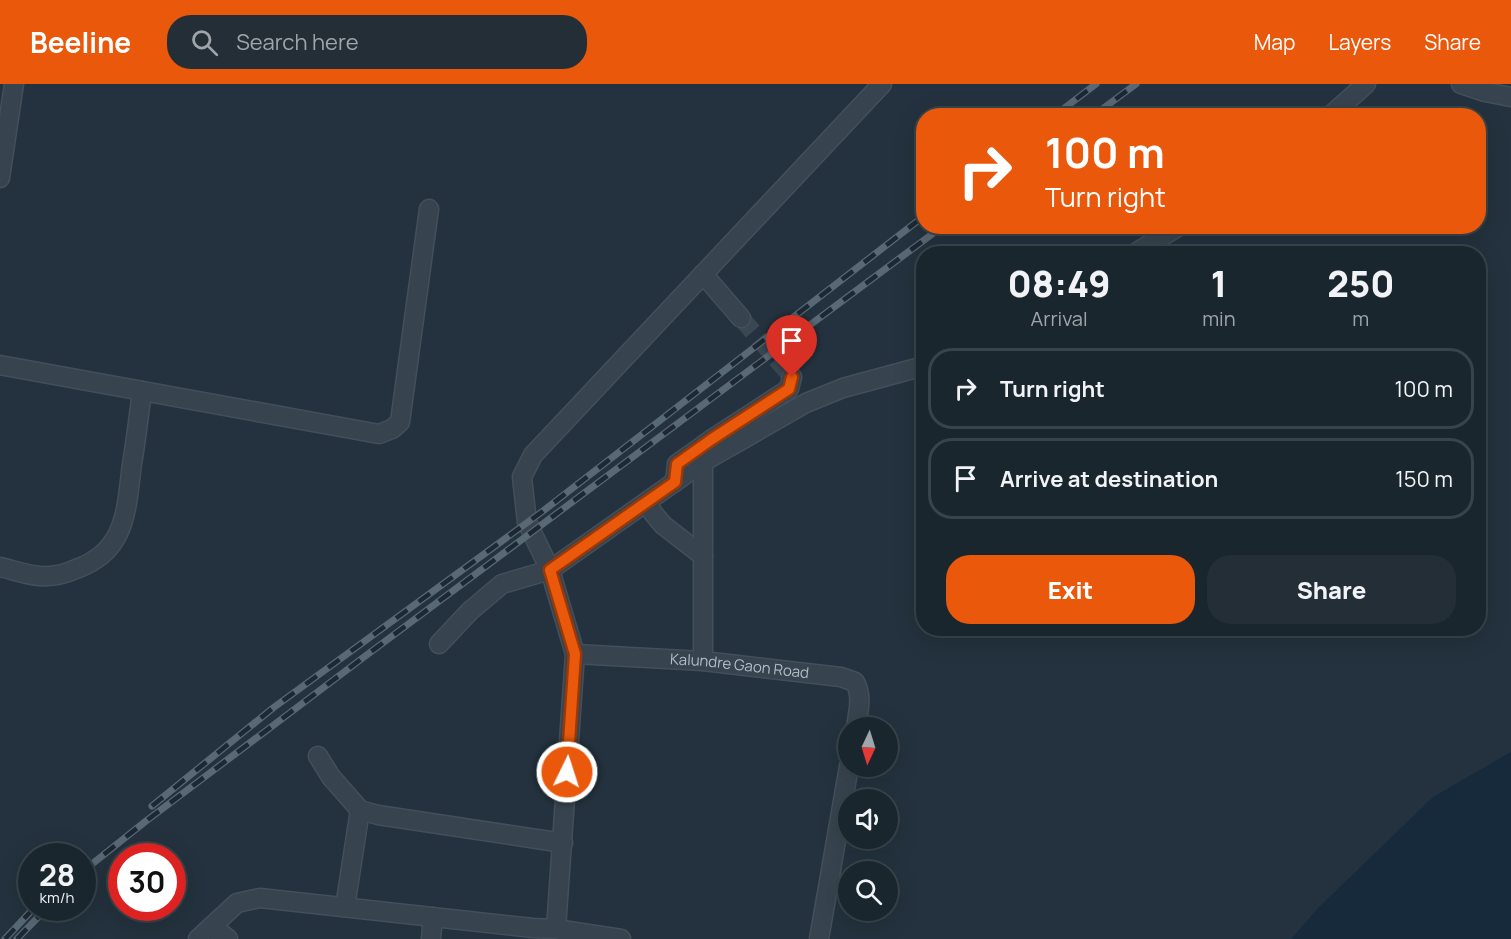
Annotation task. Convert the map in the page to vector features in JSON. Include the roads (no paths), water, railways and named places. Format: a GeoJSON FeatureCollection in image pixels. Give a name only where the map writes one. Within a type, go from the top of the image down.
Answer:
{"type":"FeatureCollection","features":[{"type":"Feature","properties":{"kind":"street"},"geometry":{"type":"LineString","coordinates":[[0,178],[14,84]]}},
{"type":"Feature","properties":{"kind":"street"},"geometry":{"type":"LineString","coordinates":[[556,929],[575,654],[550,570],[527,522],[522,477],[533,455],[882,84]]}},
{"type":"Feature","properties":{"kind":"street"},"geometry":{"type":"LineString","coordinates":[[1339,108],[1366,84]]}},
{"type":"Feature","properties":{"kind":"street"},"geometry":{"type":"LineString","coordinates":[[1461,84],[1511,97]]}},
{"type":"Feature","properties":{"kind":"street"},"geometry":{"type":"LineString","coordinates":[[0,365],[379,434],[392,429],[399,422],[429,209]]}},
{"type":"Feature","properties":{"kind":"street"},"geometry":{"type":"LineString","coordinates":[[1147,246],[1166,234]]}},
{"type":"Feature","properties":{"kind":"street"},"geometry":{"type":"LineString","coordinates":[[703,274],[741,318]]}},
{"type":"Feature","properties":{"kind":"street"},"geometry":{"type":"LineString","coordinates":[[440,644],[470,611],[502,584],[550,570],[703,462],[806,403],[843,388],[916,368]]}},
{"type":"Feature","properties":{"kind":"street"},"geometry":{"type":"LineString","coordinates":[[675,482],[677,464],[789,389],[792,377]]}},
{"type":"Feature","properties":{"kind":"street"},"geometry":{"type":"LineString","coordinates":[[0,567],[40,576],[64,574],[89,565],[110,548],[120,530],[126,511],[142,391]]}},
{"type":"Feature","properties":{"kind":"street"},"geometry":{"type":"LineString","coordinates":[[703,462],[703,661]]}},
{"type":"Feature","properties":{"kind":"street"},"geometry":{"type":"LineString","coordinates":[[647,502],[663,525],[703,556]]}},
{"type":"Feature","properties":{"kind":"street","name":"Kalundre Gaon Road"},"geometry":{"type":"LineString","coordinates":[[575,654],[703,661],[841,677],[855,682],[860,690],[858,717]]}},
{"type":"Feature","properties":{"kind":"street"},"geometry":{"type":"LineString","coordinates":[[318,756],[331,777],[360,810],[562,843]]}},
{"type":"Feature","properties":{"kind":"street"},"geometry":{"type":"LineString","coordinates":[[819,939],[847,777]]}},
{"type":"Feature","properties":{"kind":"street"},"geometry":{"type":"LineString","coordinates":[[345,907],[360,810]]}},
{"type":"Feature","properties":{"kind":"street"},"geometry":{"type":"LineString","coordinates":[[198,939],[237,903],[260,898],[434,917],[532,934],[556,929],[621,939]]}},
{"type":"Feature","properties":{"kind":"street"},"geometry":{"type":"LineString","coordinates":[[431,939],[434,917]]}},
{"type":"Feature","properties":{"kind":"street"},"geometry":{"type":"LineString","coordinates":[[212,926],[228,939]]}},
{"type":"Feature","properties":{"kind":"water"},"geometry":{"type":"Polygon","coordinates":[[[1511,752],[1511,939],[1291,939],[1319,907],[1433,797],[1511,752]]]}},
{"type":"Feature","properties":{"kind":"tunnel"},"geometry":{"type":"LineString","coordinates":[[741,318],[792,377]]}},
{"type":"Feature","properties":{"kind":"railway"},"geometry":{"type":"LineString","coordinates":[[1064,108],[1096,84]]}},
{"type":"Feature","properties":{"kind":"railway"},"geometry":{"type":"LineString","coordinates":[[1104,108],[1136,84]]}},
{"type":"Feature","properties":{"kind":"railway"},"geometry":{"type":"LineString","coordinates":[[152,806],[273,708],[543,511],[916,222]]}},
{"type":"Feature","properties":{"kind":"railway"},"geometry":{"type":"LineString","coordinates":[[916,246],[932,234]]}},
{"type":"Feature","properties":{"kind":"railway"},"geometry":{"type":"LineString","coordinates":[[96,861],[368,654],[916,246]]}},
{"type":"Feature","properties":{"kind":"railway"},"geometry":{"type":"LineString","coordinates":[[5,939],[22,921]]}},
{"type":"Feature","properties":{"kind":"railway"},"geometry":{"type":"LineString","coordinates":[[17,939],[34,921]]}}]}
